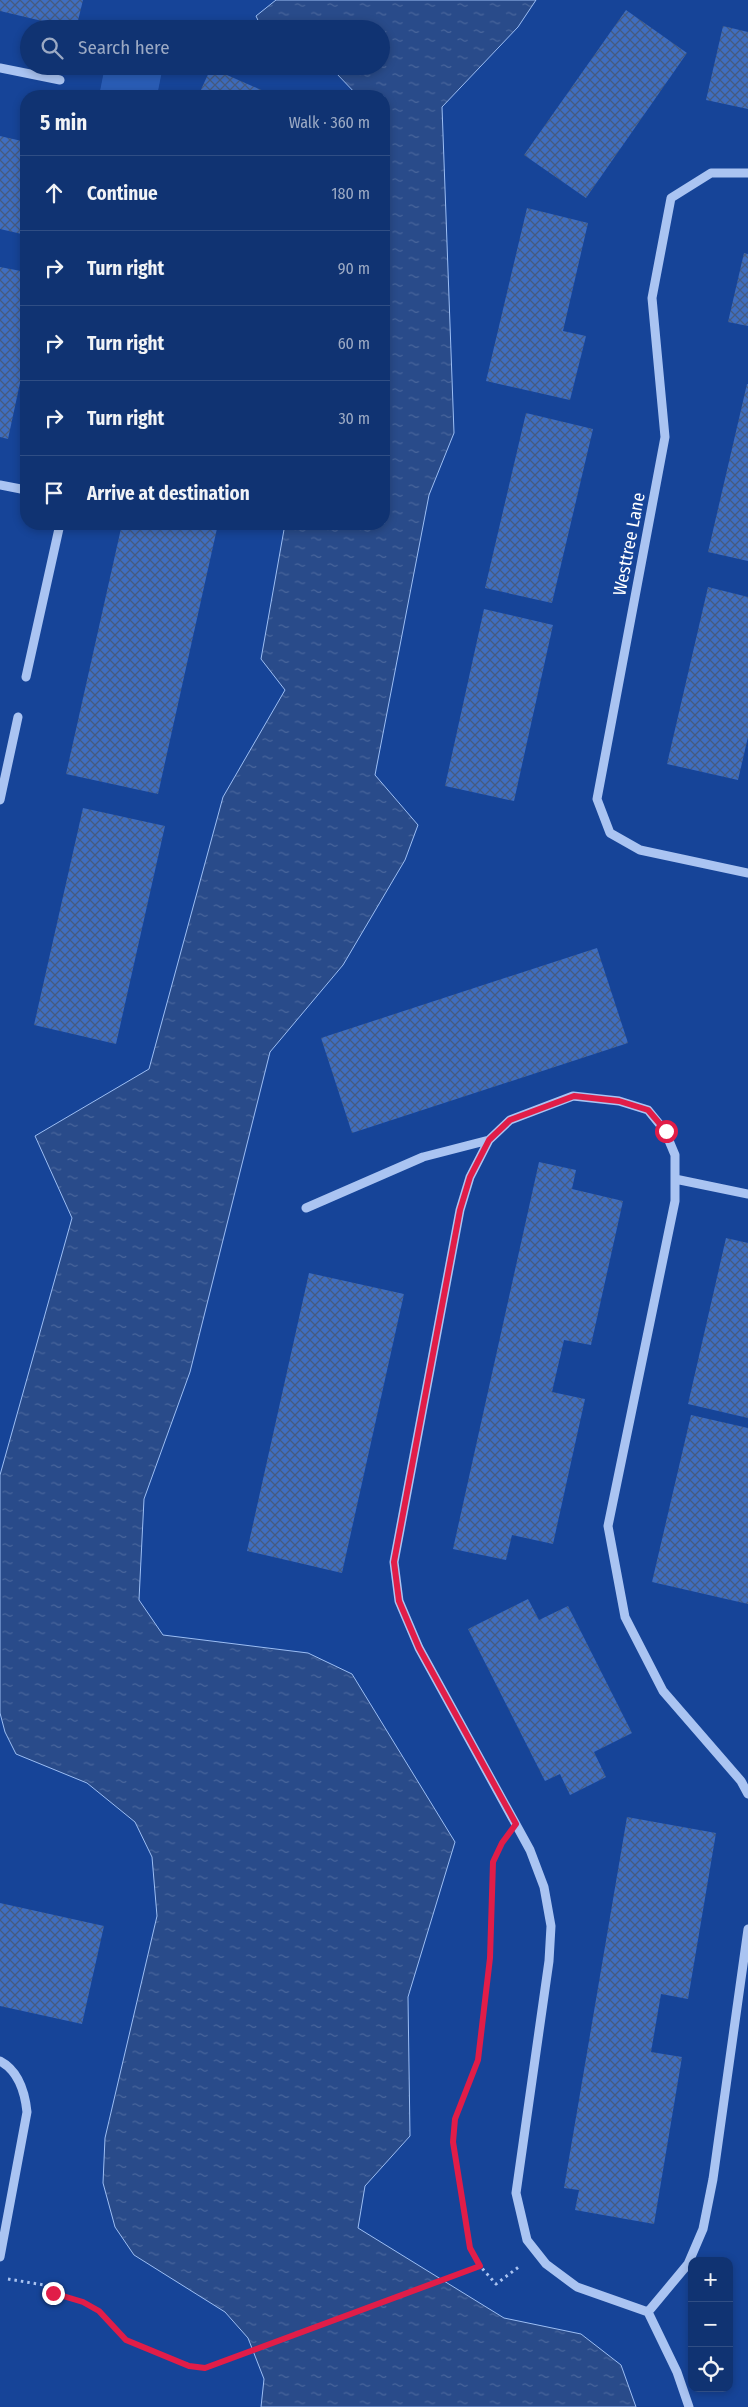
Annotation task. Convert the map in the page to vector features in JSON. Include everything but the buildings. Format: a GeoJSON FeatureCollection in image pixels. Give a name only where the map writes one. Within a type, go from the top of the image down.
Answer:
{"type":"FeatureCollection","features":[{"type":"Feature","properties":{"kind":"street"},"geometry":{"type":"LineString","coordinates":[[0,68],[20,72]]}},
{"type":"Feature","properties":{"kind":"street"},"geometry":{"type":"LineString","coordinates":[[35,75],[60,80]]}},
{"type":"Feature","properties":{"kind":"street","name":"Westtree Lane"},"geometry":{"type":"LineString","coordinates":[[748,173],[711,173],[671,198],[652,298],[665,436],[598,799],[610,833],[640,850],[748,872]]}},
{"type":"Feature","properties":{"kind":"street"},"geometry":{"type":"LineString","coordinates":[[0,485],[20,489]]}},
{"type":"Feature","properties":{"kind":"street"},"geometry":{"type":"LineString","coordinates":[[26,677],[59,530]]}},
{"type":"Feature","properties":{"kind":"street"},"geometry":{"type":"LineString","coordinates":[[0,800],[18,718]]}},
{"type":"Feature","properties":{"kind":"street"},"geometry":{"type":"LineString","coordinates":[[688,2407],[677,2372],[648,2312],[577,2286],[546,2264],[536,2254],[527,2240],[516,2193],[549,1961],[551,1926],[544,1887],[530,1850],[419,1648],[399,1601],[394,1562],[460,1210],[470,1177],[489,1140],[510,1120],[574,1096],[619,1101],[648,1110],[666,1131],[675,1155],[675,1201],[608,1526],[625,1617],[663,1691],[741,1781],[748,1794]]}},
{"type":"Feature","properties":{"kind":"street"},"geometry":{"type":"LineString","coordinates":[[306,1208],[423,1157],[489,1140]]}},
{"type":"Feature","properties":{"kind":"street"},"geometry":{"type":"LineString","coordinates":[[675,1179],[748,1194]]}},
{"type":"Feature","properties":{"kind":"street"},"geometry":{"type":"LineString","coordinates":[[648,2312],[688,2264],[703,2229],[714,2179],[748,1929]]}},
{"type":"Feature","properties":{"kind":"street"},"geometry":{"type":"LineString","coordinates":[[0,2061],[16,2076],[25,2095],[27,2112],[0,2257]]}},
{"type":"Feature","properties":{"kind":"path"},"geometry":{"type":"LineString","coordinates":[[516,1824],[502,1843],[493,1862],[490,1958],[478,2060],[455,2119],[453,2142],[470,2248],[480,2266],[496,2284],[536,2254]]}},
{"type":"Feature","properties":{"kind":"path"},"geometry":{"type":"LineString","coordinates":[[0,2277],[44,2285],[53,2293],[83,2302],[99,2311],[126,2340],[189,2366],[205,2368],[480,2266]]}},
{"type":"Feature","properties":{"kind":"shaded area"},"geometry":{"type":"Polygon","coordinates":[[[103,75],[161,75],[158,90],[100,90],[103,75]]]}},
{"type":"Feature","properties":{"kind":"water"},"geometry":{"type":"Polygon","coordinates":[[[276,0],[536,0],[518,27],[442,107],[454,433],[429,495],[375,775],[418,825],[405,860],[343,965],[270,1052],[190,1372],[144,1499],[139,1600],[163,1635],[308,1653],[352,1674],[455,1842],[408,1997],[410,2136],[365,2186],[358,2228],[504,2318],[581,2334],[621,2365],[636,2407],[261,2407],[264,2379],[248,2338],[225,2312],[134,2255],[115,2227],[103,2183],[105,2138],[157,1916],[152,1857],[135,1822],[87,1783],[16,1754],[5,1732],[0,1713],[0,1475],[72,1218],[35,1136],[149,1069],[223,797],[285,690],[261,659],[284,530],[390,530],[390,90],[352,90],[338,75],[390,75],[390,20],[258,20],[256,16],[276,0]]]}},
{"type":"Feature","properties":{"kind":"route"},"geometry":{"type":"LineString","coordinates":[[53,2293],[83,2302],[99,2311],[126,2340],[189,2366],[205,2368],[480,2266],[470,2248],[453,2142],[455,2119],[478,2060],[490,1958],[493,1862],[502,1843],[516,1824],[419,1648],[399,1601],[394,1562],[460,1210],[470,1177],[489,1140],[510,1120],[574,1096],[619,1101],[648,1110],[666,1131]]}}]}
